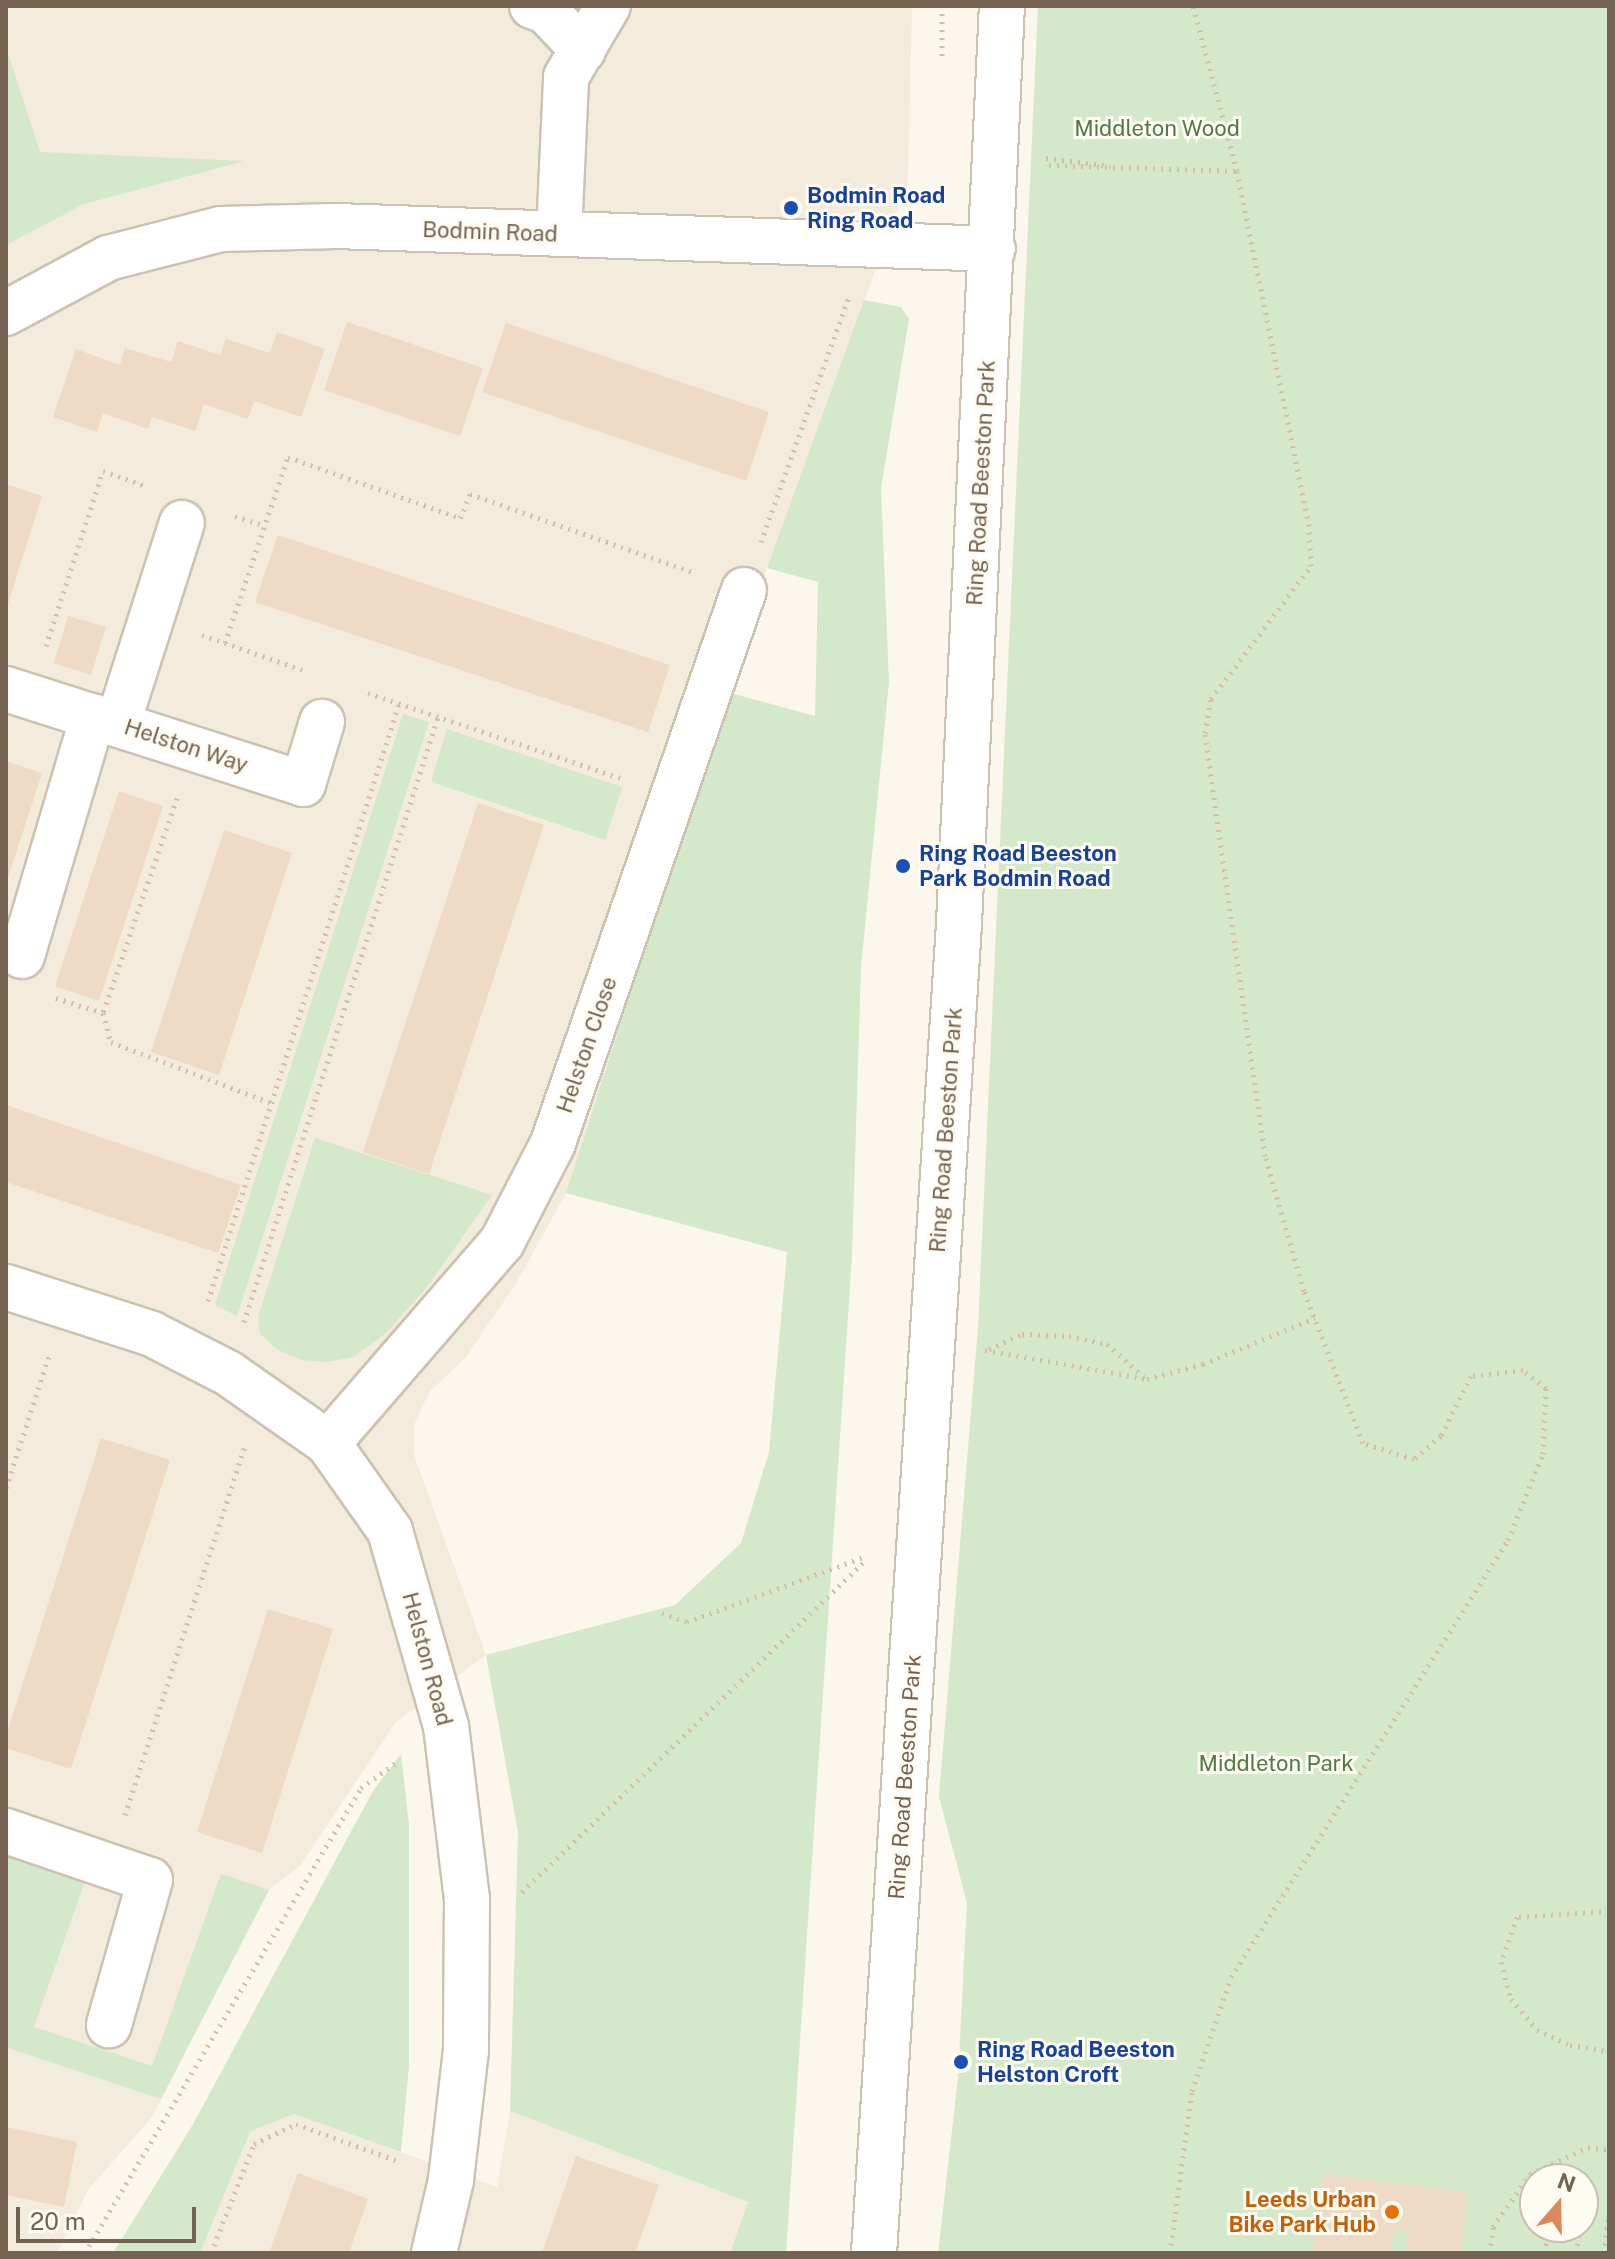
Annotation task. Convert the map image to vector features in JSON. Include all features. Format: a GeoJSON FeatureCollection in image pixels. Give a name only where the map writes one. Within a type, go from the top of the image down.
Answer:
{"type":"FeatureCollection","features":[{"type":"Feature","properties":{"kind":"street"},"geometry":{"type":"LineString","coordinates":[[532,6],[546,11],[583,50]]}},
{"type":"Feature","properties":{"kind":"street"},"geometry":{"type":"LineString","coordinates":[[559,234],[566,77],[608,6]]}},
{"type":"Feature","properties":{"kind":"street","name":"Ring Road Beeston Park"},"geometry":{"type":"LineString","coordinates":[[874,2253],[933,1343],[993,249],[1002,6]]}},
{"type":"Feature","properties":{"kind":"street","name":"Bodmin Road"},"geometry":{"type":"LineString","coordinates":[[6,313],[108,258],[221,229],[336,226],[993,249]]}},
{"type":"Feature","properties":{"kind":"street"},"geometry":{"type":"LineString","coordinates":[[22,956],[106,720],[152,617],[182,523]]}},
{"type":"Feature","properties":{"kind":"street","name":"Helston Close"},"geometry":{"type":"LineString","coordinates":[[328,1443],[502,1242],[553,1143],[744,590]]}},
{"type":"Feature","properties":{"kind":"street","name":"Helston Way"},"geometry":{"type":"LineString","coordinates":[[6,689],[303,784],[322,722]]}},
{"type":"Feature","properties":{"kind":"street","name":"Helston Road"},"geometry":{"type":"LineString","coordinates":[[6,1287],[152,1334],[227,1374],[328,1443],[390,1531],[446,1726],[469,1943],[466,2050],[451,2180],[434,2253]]}},
{"type":"Feature","properties":{"kind":"street"},"geometry":{"type":"LineString","coordinates":[[6,1831],[150,1880],[109,2025]]}},
{"type":"Feature","properties":{"kind":"path"},"geometry":{"type":"LineString","coordinates":[[942,6],[942,28]]}},
{"type":"Feature","properties":{"kind":"path"},"geometry":{"type":"LineString","coordinates":[[1170,2253],[1192,2091],[1231,1977],[1508,1540],[1543,1454],[1546,1388],[1523,1370],[1471,1376],[1441,1436],[1414,1459],[1363,1443],[1315,1318],[1265,1156],[1205,733],[1211,699],[1311,566],[1309,526],[1237,171],[1193,6]]}},
{"type":"Feature","properties":{"kind":"path"},"geometry":{"type":"LineString","coordinates":[[1043,143],[1043,158],[1102,161],[1113,167]]}},
{"type":"Feature","properties":{"kind":"path"},"geometry":{"type":"LineString","coordinates":[[996,163],[1237,171]]}},
{"type":"Feature","properties":{"kind":"path"},"geometry":{"type":"LineString","coordinates":[[225,643],[288,457],[460,518],[470,494],[744,590],[867,246]]}},
{"type":"Feature","properties":{"kind":"path"},"geometry":{"type":"LineString","coordinates":[[152,617],[309,672]]}},
{"type":"Feature","properties":{"kind":"path"},"geometry":{"type":"LineString","coordinates":[[362,691],[673,795]]}},
{"type":"Feature","properties":{"kind":"path"},"geometry":{"type":"LineString","coordinates":[[108,1866],[227,1374],[272,1103],[399,704]]}},
{"type":"Feature","properties":{"kind":"path"},"geometry":{"type":"LineString","coordinates":[[227,1374],[438,717]]}},
{"type":"Feature","properties":{"kind":"path"},"geometry":{"type":"LineString","coordinates":[[194,748],[103,1013],[111,1042],[272,1103]]}},
{"type":"Feature","properties":{"kind":"path"},"geometry":{"type":"LineString","coordinates":[[6,1488],[65,1306]]}},
{"type":"Feature","properties":{"kind":"path"},"geometry":{"type":"LineString","coordinates":[[933,1343],[1147,1379],[1203,1364],[1315,1318]]}},
{"type":"Feature","properties":{"kind":"path"},"geometry":{"type":"LineString","coordinates":[[988,1350],[1022,1334],[1069,1336],[1107,1344],[1147,1379]]}},
{"type":"Feature","properties":{"kind":"path"},"geometry":{"type":"LineString","coordinates":[[469,1943],[875,1552],[687,1622],[662,1613]]}},
{"type":"Feature","properties":{"kind":"path"},"geometry":{"type":"LineString","coordinates":[[85,2253],[361,1788],[446,1726]]}},
{"type":"Feature","properties":{"kind":"path"},"geometry":{"type":"LineString","coordinates":[[1609,1911],[1517,1917],[1501,1962],[1511,1999],[1537,2030],[1570,2045],[1609,2051]]}},
{"type":"Feature","properties":{"kind":"path"},"geometry":{"type":"LineString","coordinates":[[211,2253],[254,2144],[296,2124],[451,2180]]}},
{"type":"Feature","properties":{"kind":"path"},"geometry":{"type":"LineString","coordinates":[[1490,2253],[1493,2227],[1530,2174],[1588,2147],[1609,2150]]}},
{"type":"Feature","properties":{"kind":"path"},"geometry":{"type":"LineString","coordinates":[[1604,2253],[1609,2213]]}},
{"type":"Feature","properties":{"kind":"shaded area"},"geometry":{"type":"Polygon","coordinates":[[[6,6],[912,6],[908,180],[767,568],[566,1193],[517,1282],[466,1357],[430,1391],[415,1422],[414,1455],[486,1655],[395,1723],[301,1865],[269,1890],[152,2117],[88,2190],[57,2253],[6,2253],[6,6]]]}},
{"type":"Feature","properties":{"kind":"shaded area"},"geometry":{"type":"Polygon","coordinates":[[[510,2111],[748,2202],[730,2253],[200,2253],[250,2132],[295,2114],[497,2187],[510,2111]]]}},
{"type":"Feature","properties":{"kind":"green space","name":"Middleton Park"},"geometry":{"type":"Polygon","coordinates":[[[1038,6],[1609,6],[1609,2253],[938,2253],[958,2078],[967,1903],[939,1797],[978,1327],[1038,6]]]}},
{"type":"Feature","properties":{"kind":"green space"},"geometry":{"type":"Polygon","coordinates":[[[6,47],[40,152],[244,161],[84,204],[6,245],[6,47]]]}},
{"type":"Feature","properties":{"kind":"green space"},"geometry":{"type":"Polygon","coordinates":[[[864,300],[901,307],[909,319],[881,488],[889,682],[861,967],[852,1256],[786,2253],[730,2253],[748,2202],[510,2111],[518,1832],[486,1655],[675,1605],[741,1543],[769,1452],[787,1252],[566,1193],[727,692],[815,716],[818,582],[767,568],[864,300]]]}},
{"type":"Feature","properties":{"kind":"green space"},"geometry":{"type":"Polygon","coordinates":[[[403,714],[429,722],[237,1316],[215,1305],[403,714]]]}},
{"type":"Feature","properties":{"kind":"green space"},"geometry":{"type":"Polygon","coordinates":[[[447,729],[622,787],[605,840],[431,782],[447,729]]]}},
{"type":"Feature","properties":{"kind":"green space"},"geometry":{"type":"Polygon","coordinates":[[[315,1138],[492,1195],[427,1287],[387,1332],[354,1357],[327,1362],[301,1360],[276,1349],[260,1333],[258,1317],[315,1138]]]}},
{"type":"Feature","properties":{"kind":"green space"},"geometry":{"type":"Polygon","coordinates":[[[401,1754],[409,1825],[409,2066],[401,2152],[294,2114],[250,2132],[200,2253],[113,2253],[192,2126],[373,1791],[401,1754]]]}},
{"type":"Feature","properties":{"kind":"green space"},"geometry":{"type":"Polygon","coordinates":[[[6,1854],[85,1881],[34,2027],[152,2066],[221,1874],[269,1890],[161,2099],[6,2047],[6,1854]]]}},
{"type":"Feature","properties":{"kind":"building"},"geometry":{"type":"Polygon","coordinates":[[[347,322],[483,368],[460,436],[324,390],[347,322]]]}},
{"type":"Feature","properties":{"kind":"building"},"geometry":{"type":"Polygon","coordinates":[[[506,323],[769,412],[746,481],[482,392],[506,323]]]}},
{"type":"Feature","properties":{"kind":"building"},"geometry":{"type":"Polygon","coordinates":[[[277,332],[325,349],[301,417],[254,401],[248,419],[204,404],[195,431],[152,417],[148,429],[103,413],[97,432],[53,417],[76,349],[120,365],[125,348],[171,362],[178,341],[220,355],[226,339],[270,353],[277,332]]]}},
{"type":"Feature","properties":{"kind":"building"},"geometry":{"type":"Polygon","coordinates":[[[6,484],[42,496],[7,607],[6,607],[6,484]]]}},
{"type":"Feature","properties":{"kind":"building"},"geometry":{"type":"Polygon","coordinates":[[[278,535],[670,665],[648,732],[255,602],[278,535]]]}},
{"type":"Feature","properties":{"kind":"building"},"geometry":{"type":"Polygon","coordinates":[[[68,616],[106,627],[91,675],[54,663],[68,616]]]}},
{"type":"Feature","properties":{"kind":"building"},"geometry":{"type":"Polygon","coordinates":[[[6,761],[42,773],[7,881],[6,881],[6,761]]]}},
{"type":"Feature","properties":{"kind":"building"},"geometry":{"type":"Polygon","coordinates":[[[119,791],[163,806],[99,1001],[55,986],[119,791]]]}},
{"type":"Feature","properties":{"kind":"building"},"geometry":{"type":"Polygon","coordinates":[[[478,803],[544,825],[429,1174],[363,1152],[478,803]]]}},
{"type":"Feature","properties":{"kind":"building"},"geometry":{"type":"Polygon","coordinates":[[[224,830],[292,853],[219,1075],[151,1052],[224,830]]]}},
{"type":"Feature","properties":{"kind":"building"},"geometry":{"type":"Polygon","coordinates":[[[6,1105],[241,1185],[218,1253],[6,1182],[6,1105]]]}},
{"type":"Feature","properties":{"kind":"building"},"geometry":{"type":"Polygon","coordinates":[[[101,1438],[170,1460],[71,1769],[6,1748],[6,1736],[101,1438]]]}},
{"type":"Feature","properties":{"kind":"building"},"geometry":{"type":"Polygon","coordinates":[[[268,1609],[333,1629],[262,1853],[197,1832],[268,1609]]]}},
{"type":"Feature","properties":{"kind":"building"},"geometry":{"type":"Polygon","coordinates":[[[6,2127],[77,2142],[64,2207],[6,2195],[6,2127]]]}},
{"type":"Feature","properties":{"kind":"building"},"geometry":{"type":"Polygon","coordinates":[[[576,2156],[659,2185],[635,2253],[542,2253],[576,2156]]]}},
{"type":"Feature","properties":{"kind":"building"},"geometry":{"type":"Polygon","coordinates":[[[298,2173],[368,2199],[349,2253],[269,2253],[298,2173]]]}},
{"type":"Feature","properties":{"kind":"building","name":"Leeds Urban Bike Park Hub"},"geometry":{"type":"Polygon","coordinates":[[[1323,2173],[1468,2193],[1460,2253],[1407,2250],[1409,2232],[1394,2230],[1391,2253],[1312,2253],[1323,2173]]]}},
{"type":"Feature","properties":{"kind":"place","name":"Bodmin Road Ring Road"},"geometry":{"type":"Point","coordinates":[791,208]}},
{"type":"Feature","properties":{"kind":"place","name":"Ring Road Beeston Park Bodmin Road"},"geometry":{"type":"Point","coordinates":[903,866]}},
{"type":"Feature","properties":{"kind":"place","name":"Ring Road Beeston Helston Croft"},"geometry":{"type":"Point","coordinates":[961,2062]}},
{"type":"Feature","properties":{"kind":"place","name":"Leeds Urban Bike Park Hub"},"geometry":{"type":"Point","coordinates":[1392,2212]}},
{"type":"Feature","properties":{"kind":"park label","name":"Middleton Wood"},"geometry":{"type":"Point","coordinates":[1157,129]}}]}
